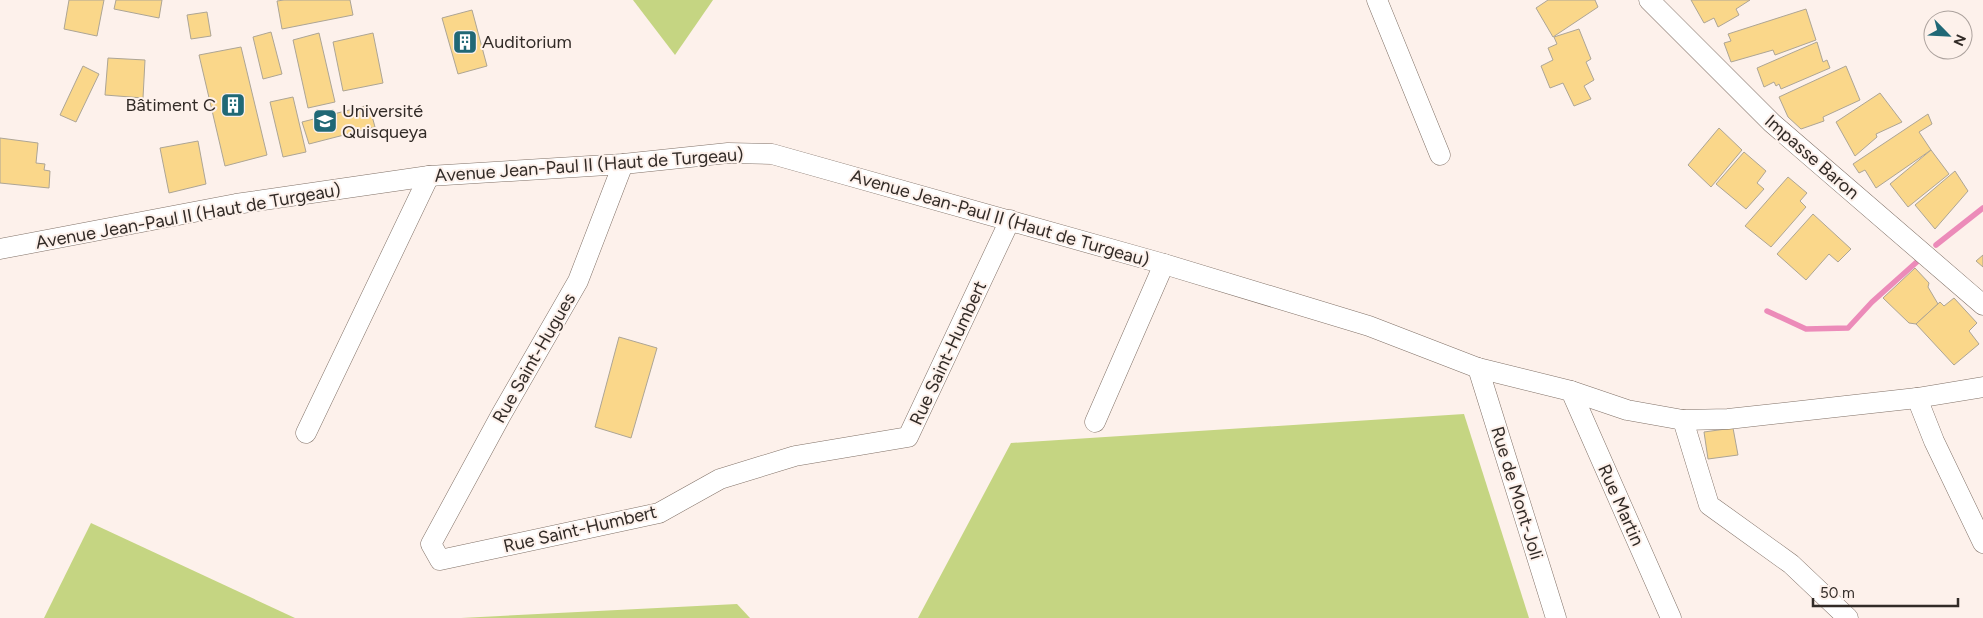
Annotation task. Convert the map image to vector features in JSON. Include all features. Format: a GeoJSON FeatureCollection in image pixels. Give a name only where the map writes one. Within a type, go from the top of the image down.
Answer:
{"type":"FeatureCollection","features":[{"type":"Feature","properties":{"kind":"street"},"geometry":{"type":"LineString","coordinates":[[1377,0],[1440,155]]}},
{"type":"Feature","properties":{"kind":"street","name":"Impasse Baron"},"geometry":{"type":"LineString","coordinates":[[1649,0],[1772,123],[1983,305]]}},
{"type":"Feature","properties":{"kind":"street","name":"Avenue Jean-Paul II (Haut de Turgeau)"},"geometry":{"type":"LineString","coordinates":[[0,249],[236,204],[429,176],[623,164],[728,153],[772,154],[1164,264],[1368,326],[1478,368],[1571,391],[1627,410],[1683,420],[1728,419],[1917,398],[1983,387]]}},
{"type":"Feature","properties":{"kind":"street","name":"Rue Saint-Hugues"},"geometry":{"type":"LineString","coordinates":[[431,544],[501,415],[578,281],[623,164]]}},
{"type":"Feature","properties":{"kind":"street"},"geometry":{"type":"LineString","coordinates":[[306,433],[429,176]]}},
{"type":"Feature","properties":{"kind":"street","name":"Rue Saint-Humbert"},"geometry":{"type":"LineString","coordinates":[[431,544],[440,560],[659,513],[720,480],[796,456],[908,437],[1010,220]]}},
{"type":"Feature","properties":{"kind":"street"},"geometry":{"type":"LineString","coordinates":[[1095,422],[1164,264]]}},
{"type":"Feature","properties":{"kind":"street","name":"Rue de Mont-Joli"},"geometry":{"type":"LineString","coordinates":[[1478,368],[1556,618]]}},
{"type":"Feature","properties":{"kind":"street","name":"Rue Martin"},"geometry":{"type":"LineString","coordinates":[[1571,391],[1670,618]]}},
{"type":"Feature","properties":{"kind":"street"},"geometry":{"type":"LineString","coordinates":[[1917,398],[1934,442],[1983,543]]}},
{"type":"Feature","properties":{"kind":"street"},"geometry":{"type":"LineString","coordinates":[[1683,420],[1709,505],[1791,564],[1848,618]]}},
{"type":"Feature","properties":{"kind":"green space"},"geometry":{"type":"Polygon","coordinates":[[[633,0],[713,0],[675,55],[633,0]]]}},
{"type":"Feature","properties":{"kind":"green space"},"geometry":{"type":"Polygon","coordinates":[[[1464,414],[1529,618],[918,618],[1011,443],[1464,414]]]}},
{"type":"Feature","properties":{"kind":"green space"},"geometry":{"type":"Polygon","coordinates":[[[91,523],[295,618],[44,618],[91,523]]]}},
{"type":"Feature","properties":{"kind":"green space"},"geometry":{"type":"Polygon","coordinates":[[[737,604],[750,618],[461,618],[737,604]]]}},
{"type":"Feature","properties":{"kind":"building"},"geometry":{"type":"Polygon","coordinates":[[[69,0],[104,0],[97,36],[64,29],[69,0]]]}},
{"type":"Feature","properties":{"kind":"building"},"geometry":{"type":"Polygon","coordinates":[[[116,0],[162,0],[159,18],[114,9],[116,0]]]}},
{"type":"Feature","properties":{"kind":"building"},"geometry":{"type":"Polygon","coordinates":[[[350,0],[353,15],[282,29],[277,1],[350,0]]]}},
{"type":"Feature","properties":{"kind":"building"},"geometry":{"type":"Polygon","coordinates":[[[1548,0],[1595,0],[1598,7],[1553,37],[1536,8],[1548,0]]]}},
{"type":"Feature","properties":{"kind":"building"},"geometry":{"type":"Polygon","coordinates":[[[1691,0],[1750,0],[1736,9],[1739,15],[1718,27],[1714,18],[1704,23],[1691,0]]]}},
{"type":"Feature","properties":{"kind":"building"},"geometry":{"type":"Polygon","coordinates":[[[1806,9],[1816,40],[1775,55],[1773,50],[1731,62],[1724,43],[1731,41],[1728,34],[1806,9]]]}},
{"type":"Feature","properties":{"kind":"building","name":"Auditorium"},"geometry":{"type":"Polygon","coordinates":[[[472,10],[487,66],[458,74],[442,18],[472,10]]]}},
{"type":"Feature","properties":{"kind":"building"},"geometry":{"type":"Polygon","coordinates":[[[207,12],[211,36],[191,39],[187,15],[207,12]]]}},
{"type":"Feature","properties":{"kind":"building"},"geometry":{"type":"Polygon","coordinates":[[[1579,29],[1591,59],[1586,62],[1594,80],[1584,86],[1591,99],[1574,106],[1563,83],[1550,88],[1541,66],[1553,60],[1548,48],[1557,44],[1554,37],[1579,29]]]}},
{"type":"Feature","properties":{"kind":"building"},"geometry":{"type":"Polygon","coordinates":[[[271,32],[282,74],[263,79],[253,37],[271,32]]]}},
{"type":"Feature","properties":{"kind":"building"},"geometry":{"type":"Polygon","coordinates":[[[319,33],[335,102],[308,108],[293,40],[319,33]]]}},
{"type":"Feature","properties":{"kind":"building"},"geometry":{"type":"Polygon","coordinates":[[[373,33],[383,83],[343,91],[333,42],[373,33]]]}},
{"type":"Feature","properties":{"kind":"building"},"geometry":{"type":"Polygon","coordinates":[[[1817,42],[1823,62],[1827,60],[1830,68],[1781,89],[1779,84],[1776,86],[1774,82],[1764,87],[1757,68],[1817,42]]]}},
{"type":"Feature","properties":{"kind":"building","name":"Bâtiment C"},"geometry":{"type":"Polygon","coordinates":[[[241,47],[267,155],[225,166],[199,55],[241,47]]]}},
{"type":"Feature","properties":{"kind":"building"},"geometry":{"type":"Polygon","coordinates":[[[108,58],[145,60],[143,98],[105,95],[108,58]]]}},
{"type":"Feature","properties":{"kind":"building"},"geometry":{"type":"Polygon","coordinates":[[[83,66],[99,74],[76,122],[60,115],[83,66]]]}},
{"type":"Feature","properties":{"kind":"building"},"geometry":{"type":"Polygon","coordinates":[[[1846,66],[1860,100],[1823,117],[1824,121],[1801,129],[1788,117],[1779,97],[1846,66]]]}},
{"type":"Feature","properties":{"kind":"building"},"geometry":{"type":"Polygon","coordinates":[[[1880,93],[1902,122],[1876,134],[1877,137],[1855,156],[1836,122],[1880,93]]]}},
{"type":"Feature","properties":{"kind":"building"},"geometry":{"type":"Polygon","coordinates":[[[293,97],[306,152],[283,157],[270,102],[293,97]]]}},
{"type":"Feature","properties":{"kind":"building"},"geometry":{"type":"Polygon","coordinates":[[[369,105],[375,127],[309,144],[302,122],[369,105]]]}},
{"type":"Feature","properties":{"kind":"building"},"geometry":{"type":"Polygon","coordinates":[[[1928,114],[1932,124],[1919,132],[1931,150],[1876,188],[1865,170],[1859,173],[1853,164],[1928,114]]]}},
{"type":"Feature","properties":{"kind":"building"},"geometry":{"type":"Polygon","coordinates":[[[1719,128],[1742,150],[1711,187],[1688,165],[1719,128]]]}},
{"type":"Feature","properties":{"kind":"building"},"geometry":{"type":"Polygon","coordinates":[[[0,138],[38,143],[36,163],[45,164],[44,170],[50,171],[49,188],[0,183],[0,138]]]}},
{"type":"Feature","properties":{"kind":"building"},"geometry":{"type":"Polygon","coordinates":[[[198,141],[206,184],[169,193],[160,148],[198,141]]]}},
{"type":"Feature","properties":{"kind":"building"},"geometry":{"type":"Polygon","coordinates":[[[1931,150],[1949,174],[1908,207],[1890,184],[1931,150]]]}},
{"type":"Feature","properties":{"kind":"building"},"geometry":{"type":"Polygon","coordinates":[[[1744,152],[1766,171],[1757,183],[1764,189],[1746,209],[1716,184],[1744,152]]]}},
{"type":"Feature","properties":{"kind":"building"},"geometry":{"type":"Polygon","coordinates":[[[1955,171],[1968,191],[1935,229],[1915,205],[1955,171]]]}},
{"type":"Feature","properties":{"kind":"building"},"geometry":{"type":"Polygon","coordinates":[[[1788,177],[1807,193],[1800,201],[1806,207],[1771,247],[1745,226],[1788,177]]]}},
{"type":"Feature","properties":{"kind":"building"},"geometry":{"type":"Polygon","coordinates":[[[1813,214],[1851,249],[1838,262],[1829,254],[1806,280],[1777,254],[1813,214]]]}},
{"type":"Feature","properties":{"kind":"building"},"geometry":{"type":"Polygon","coordinates":[[[1983,255],[1983,267],[1976,261],[1983,255]]]}},
{"type":"Feature","properties":{"kind":"building"},"geometry":{"type":"Polygon","coordinates":[[[1915,268],[1929,283],[1928,287],[1938,304],[1916,324],[1909,323],[1883,298],[1915,268]]]}},
{"type":"Feature","properties":{"kind":"building"},"geometry":{"type":"Polygon","coordinates":[[[1954,298],[1977,323],[1969,331],[1979,344],[1954,365],[1916,324],[1940,302],[1944,306],[1954,298]]]}},
{"type":"Feature","properties":{"kind":"building"},"geometry":{"type":"Polygon","coordinates":[[[619,337],[657,348],[631,438],[595,427],[619,337]]]}},
{"type":"Feature","properties":{"kind":"building"},"geometry":{"type":"Polygon","coordinates":[[[1733,428],[1738,455],[1708,459],[1704,432],[1733,428]]]}},
{"type":"Feature","properties":{"kind":"waterway"},"geometry":{"type":"LineString","coordinates":[[1936,245],[1983,208]]}},
{"type":"Feature","properties":{"kind":"waterway"},"geometry":{"type":"LineString","coordinates":[[1767,311],[1806,329],[1848,328],[1872,302],[1919,260]]}},
{"type":"Feature","properties":{"kind":"place","name":"Auditorium"},"geometry":{"type":"Point","coordinates":[465,42]}},
{"type":"Feature","properties":{"kind":"place","name":"Bâtiment C"},"geometry":{"type":"Point","coordinates":[233,105]}},
{"type":"Feature","properties":{"kind":"place","name":"Université Quisqueya"},"geometry":{"type":"Point","coordinates":[325,121]}}]}
